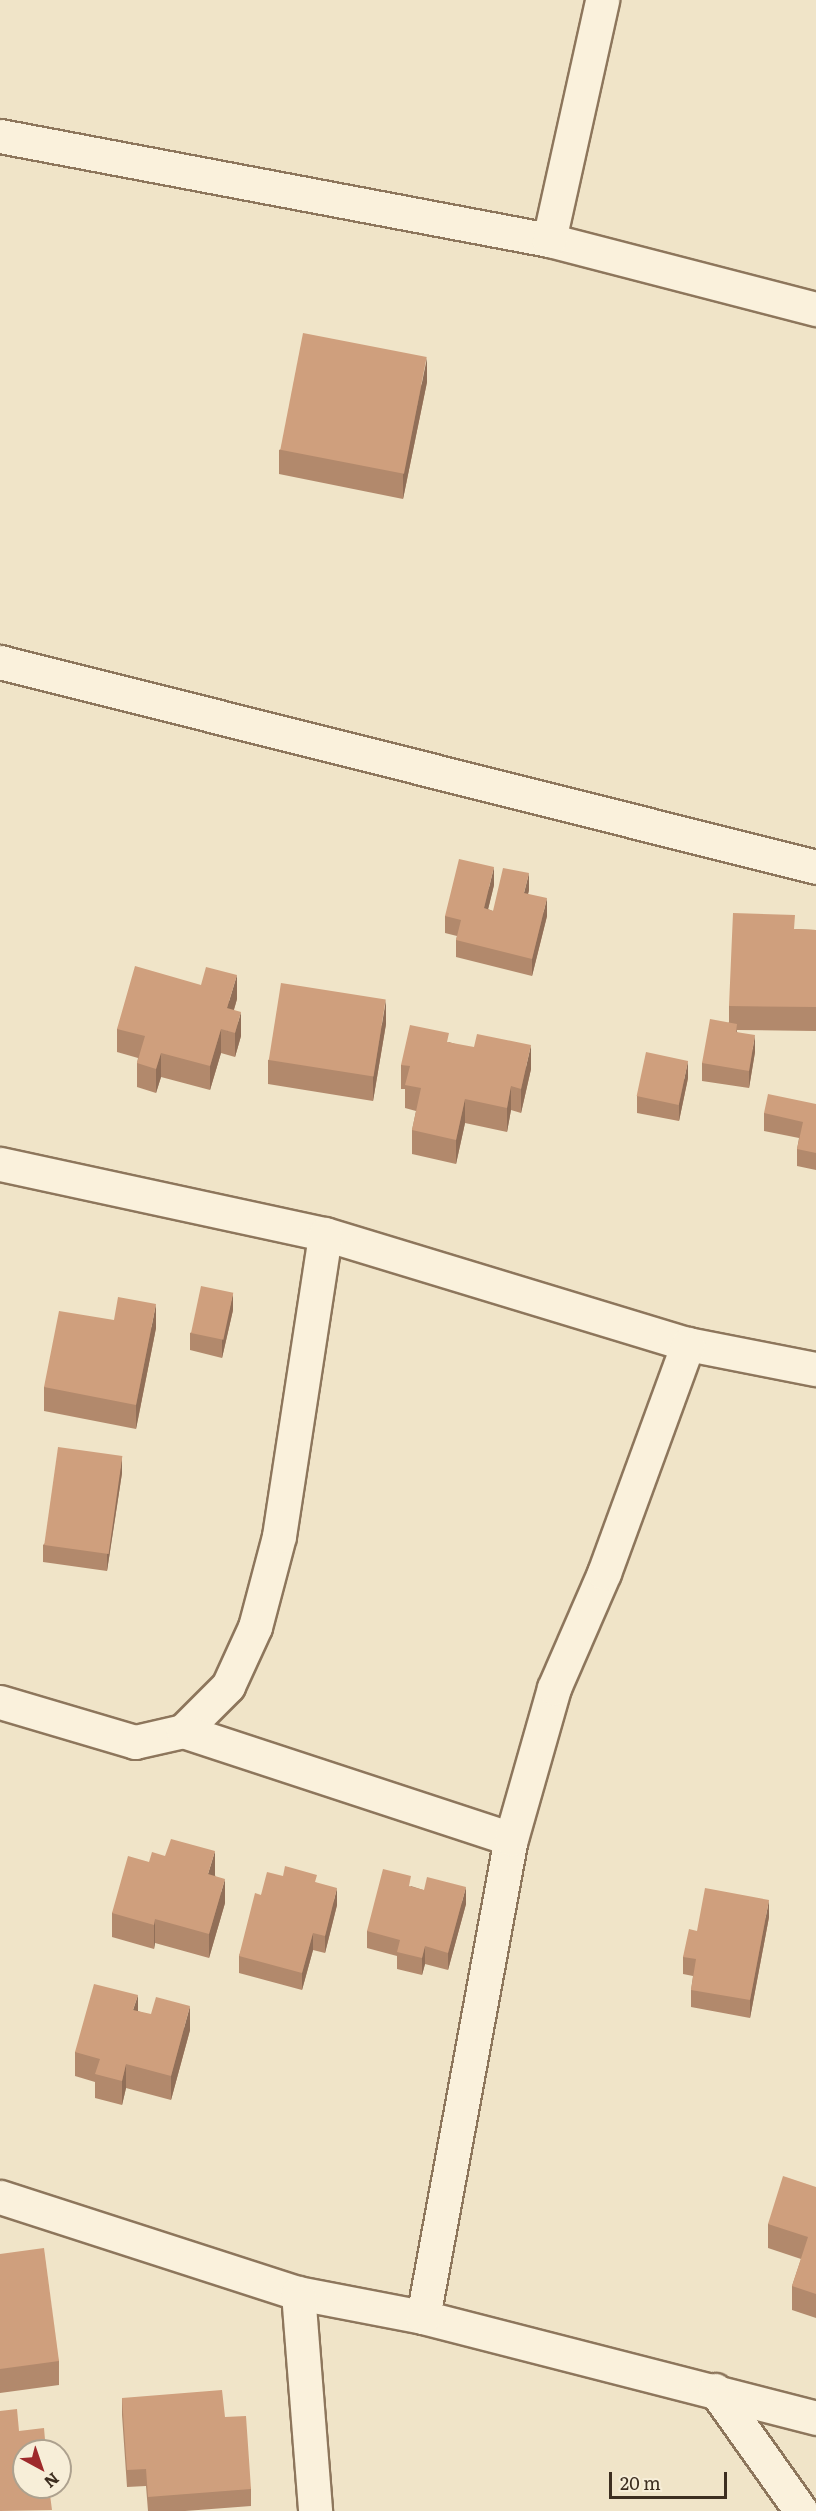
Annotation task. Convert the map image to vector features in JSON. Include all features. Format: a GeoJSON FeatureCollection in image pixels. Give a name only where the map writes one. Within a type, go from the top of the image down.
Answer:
{"type":"FeatureCollection","features":[{"type":"Feature","properties":{"kind":"street"},"geometry":{"type":"LineString","coordinates":[[549,240],[602,0]]}},
{"type":"Feature","properties":{"kind":"street"},"geometry":{"type":"LineString","coordinates":[[0,136],[549,240],[816,309]]}},
{"type":"Feature","properties":{"kind":"street"},"geometry":{"type":"LineString","coordinates":[[0,662],[816,867]]}},
{"type":"Feature","properties":{"kind":"street"},"geometry":{"type":"LineString","coordinates":[[0,1164],[325,1234],[688,1344],[816,1369]]}},
{"type":"Feature","properties":{"kind":"street"},"geometry":{"type":"LineString","coordinates":[[183,1731],[228,1686],[255,1627],[279,1536],[325,1234]]}},
{"type":"Feature","properties":{"kind":"street"},"geometry":{"type":"LineString","coordinates":[[423,2317],[511,1839],[554,1688],[604,1573],[688,1344]]}},
{"type":"Feature","properties":{"kind":"street"},"geometry":{"type":"LineString","coordinates":[[0,1702],[135,1742],[183,1731],[511,1839]]}},
{"type":"Feature","properties":{"kind":"street"},"geometry":{"type":"LineString","coordinates":[[0,2197],[298,2293],[423,2317],[715,2390],[816,2418]]}},
{"type":"Feature","properties":{"kind":"street"},"geometry":{"type":"LineString","coordinates":[[298,2293],[315,2511]]}},
{"type":"Feature","properties":{"kind":"street"},"geometry":{"type":"LineString","coordinates":[[715,2390],[801,2511]]}},
{"type":"Feature","properties":{"kind":"building"},"geometry":{"type":"Polygon","coordinates":[[[303,333],[427,357],[404,474],[280,450],[303,333]]]}},
{"type":"Feature","properties":{"kind":"building"},"geometry":{"type":"Polygon","coordinates":[[[459,859],[494,867],[484,908],[493,911],[503,868],[529,873],[524,893],[547,898],[532,959],[456,940],[461,920],[445,916],[459,859]]]}},
{"type":"Feature","properties":{"kind":"building"},"geometry":{"type":"Polygon","coordinates":[[[733,913],[795,915],[794,929],[816,930],[816,1007],[729,1006],[733,913]]]}},
{"type":"Feature","properties":{"kind":"building"},"geometry":{"type":"Polygon","coordinates":[[[135,966],[201,985],[206,967],[237,975],[227,1008],[241,1012],[235,1033],[221,1029],[210,1066],[161,1053],[156,1069],[137,1063],[145,1036],[117,1029],[135,966]]]}},
{"type":"Feature","properties":{"kind":"building"},"geometry":{"type":"Polygon","coordinates":[[[281,983],[386,1000],[373,1077],[269,1060],[281,983]]]}},
{"type":"Feature","properties":{"kind":"building"},"geometry":{"type":"Polygon","coordinates":[[[710,1019],[737,1024],[736,1032],[755,1035],[749,1071],[702,1063],[710,1019]]]}},
{"type":"Feature","properties":{"kind":"building"},"geometry":{"type":"Polygon","coordinates":[[[410,1025],[449,1033],[447,1042],[474,1047],[477,1034],[531,1045],[521,1089],[511,1086],[507,1108],[465,1099],[456,1140],[412,1130],[421,1088],[405,1085],[410,1066],[401,1065],[410,1025]]]}},
{"type":"Feature","properties":{"kind":"building"},"geometry":{"type":"Polygon","coordinates":[[[646,1052],[688,1061],[679,1105],[637,1096],[646,1052]]]}},
{"type":"Feature","properties":{"kind":"building"},"geometry":{"type":"Polygon","coordinates":[[[768,1094],[816,1104],[816,1153],[797,1149],[803,1122],[764,1113],[768,1094]]]}},
{"type":"Feature","properties":{"kind":"building"},"geometry":{"type":"Polygon","coordinates":[[[201,1286],[233,1293],[223,1340],[191,1333],[201,1286]]]}},
{"type":"Feature","properties":{"kind":"building"},"geometry":{"type":"Polygon","coordinates":[[[118,1297],[156,1304],[136,1405],[44,1387],[59,1311],[114,1320],[118,1297]]]}},
{"type":"Feature","properties":{"kind":"building"},"geometry":{"type":"Polygon","coordinates":[[[58,1447],[122,1456],[109,1554],[44,1545],[58,1447]]]}},
{"type":"Feature","properties":{"kind":"building"},"geometry":{"type":"Polygon","coordinates":[[[171,1839],[215,1851],[208,1874],[225,1879],[209,1934],[155,1919],[154,1925],[112,1913],[128,1856],[149,1862],[152,1852],[165,1856],[171,1839]]]}},
{"type":"Feature","properties":{"kind":"building"},"geometry":{"type":"Polygon","coordinates":[[[285,1866],[317,1875],[315,1882],[337,1888],[325,1936],[313,1933],[302,1973],[239,1956],[255,1893],[261,1895],[267,1872],[283,1876],[285,1866]]]}},
{"type":"Feature","properties":{"kind":"building"},"geometry":{"type":"Polygon","coordinates":[[[383,1869],[411,1876],[409,1886],[424,1890],[427,1877],[466,1887],[448,1953],[425,1946],[422,1958],[397,1952],[400,1940],[367,1931],[383,1869]]]}},
{"type":"Feature","properties":{"kind":"building"},"geometry":{"type":"Polygon","coordinates":[[[705,1888],[769,1900],[750,2000],[691,1990],[696,1959],[683,1957],[689,1929],[697,1931],[705,1888]]]}},
{"type":"Feature","properties":{"kind":"building"},"geometry":{"type":"Polygon","coordinates":[[[94,1984],[138,1995],[133,2010],[151,2014],[156,1997],[190,2006],[171,2076],[126,2064],[122,2081],[95,2074],[100,2059],[75,2052],[94,1984]]]}},
{"type":"Feature","properties":{"kind":"building"},"geometry":{"type":"Polygon","coordinates":[[[783,2176],[816,2187],[816,2294],[792,2286],[808,2237],[768,2224],[783,2176]]]}},
{"type":"Feature","properties":{"kind":"building"},"geometry":{"type":"Polygon","coordinates":[[[44,2248],[59,2361],[0,2369],[0,2254],[44,2248]]]}},
{"type":"Feature","properties":{"kind":"building"},"geometry":{"type":"Polygon","coordinates":[[[222,2390],[225,2417],[246,2416],[251,2489],[148,2497],[146,2469],[127,2470],[122,2398],[222,2390]]]}},
{"type":"Feature","properties":{"kind":"building"},"geometry":{"type":"Polygon","coordinates":[[[17,2409],[19,2431],[44,2428],[45,2439],[12,2439],[12,2499],[51,2499],[52,2510],[0,2511],[0,2411],[17,2409]]]}}]}
